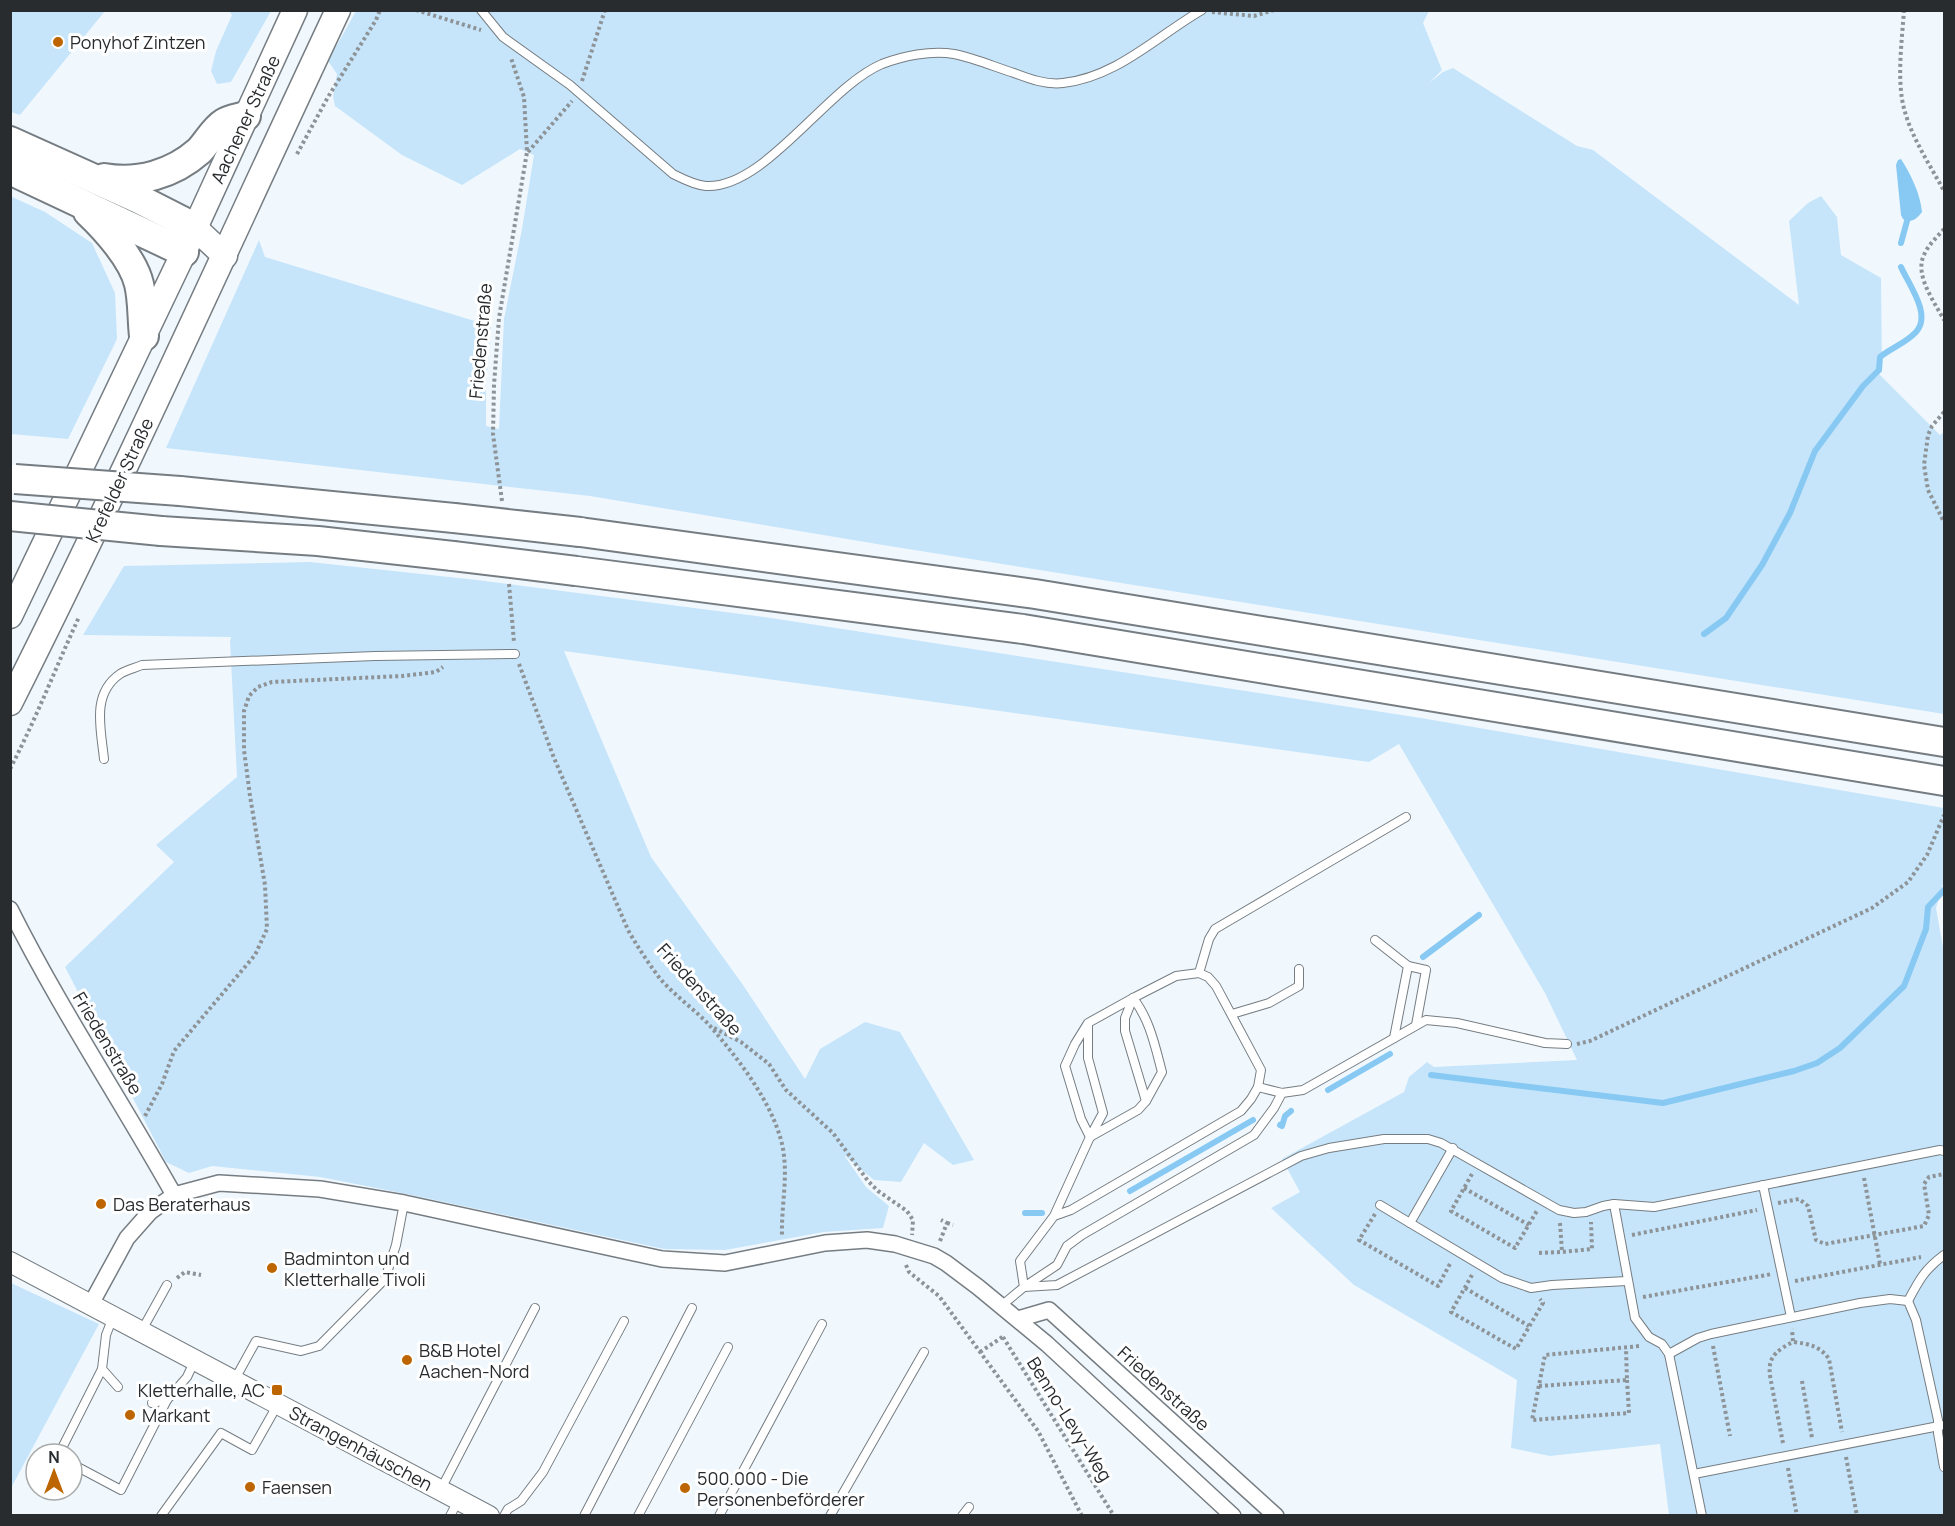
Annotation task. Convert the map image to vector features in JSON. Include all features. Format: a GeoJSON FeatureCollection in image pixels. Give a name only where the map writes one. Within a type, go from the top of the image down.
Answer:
{"type":"FeatureCollection","features":[{"type":"Feature","properties":{"kind":"highway"},"geometry":{"type":"LineString","coordinates":[[88,176],[127,181],[159,174],[182,163],[200,150],[223,123],[246,116]]}},
{"type":"Feature","properties":{"kind":"highway"},"geometry":{"type":"LineString","coordinates":[[10,141],[88,176],[189,240]]}},
{"type":"Feature","properties":{"kind":"highway"},"geometry":{"type":"LineString","coordinates":[[10,170],[80,204],[189,240]]}},
{"type":"Feature","properties":{"kind":"highway"},"geometry":{"type":"LineString","coordinates":[[80,204],[104,227],[127,259],[139,283],[144,336]]}},
{"type":"Feature","properties":{"kind":"highway"},"geometry":{"type":"LineString","coordinates":[[13,479],[180,491],[580,532],[1035,594],[1940,741]]}},
{"type":"Feature","properties":{"kind":"highway"},"geometry":{"type":"LineString","coordinates":[[10,516],[161,531],[318,541],[453,556],[1023,629],[1936,780]]}},
{"type":"Feature","properties":{"kind":"main road","name":"Aachener Straße"},"geometry":{"type":"LineString","coordinates":[[189,240],[295,10]]}},
{"type":"Feature","properties":{"kind":"main road","name":"Krefelder Straße"},"geometry":{"type":"LineString","coordinates":[[10,704],[71,582],[338,10]]}},
{"type":"Feature","properties":{"kind":"main road"},"geometry":{"type":"LineString","coordinates":[[10,616],[189,240],[225,256]]}},
{"type":"Feature","properties":{"kind":"street","name":"Friedenstraße"},"geometry":{"type":"LineString","coordinates":[[10,909],[37,963],[174,1195]]}},
{"type":"Feature","properties":{"kind":"street"},"geometry":{"type":"LineString","coordinates":[[91,1304],[127,1238],[150,1212],[174,1195],[219,1183],[320,1189],[404,1203],[662,1259],[725,1263],[825,1243],[867,1240],[909,1248],[934,1256],[946,1263],[1018,1319],[1233,1515]]}},
{"type":"Feature","properties":{"kind":"street","name":"Strangenhäuschen"},"geometry":{"type":"LineString","coordinates":[[10,1262],[440,1490],[454,1508],[489,1515]]}},
{"type":"Feature","properties":{"kind":"street","name":"Friedenstraße"},"geometry":{"type":"LineString","coordinates":[[1018,1319],[1049,1311],[1276,1515]]}},
{"type":"Feature","properties":{"kind":"lane"},"geometry":{"type":"LineString","coordinates":[[481,10],[503,36],[579,92],[673,174],[689,182],[707,186],[726,184],[746,176],[784,145],[844,89],[881,65],[915,54],[953,54],[1043,83],[1062,83],[1090,78],[1121,63],[1202,10]]}},
{"type":"Feature","properties":{"kind":"lane"},"geometry":{"type":"LineString","coordinates":[[104,759],[99,707],[106,687],[121,674],[142,665],[515,654]]}},
{"type":"Feature","properties":{"kind":"lane"},"geometry":{"type":"LineString","coordinates":[[1199,973],[1209,939],[1215,929],[1406,818]]}},
{"type":"Feature","properties":{"kind":"lane"},"geometry":{"type":"LineString","coordinates":[[1375,940],[1408,966],[1426,970],[1416,1025]]}},
{"type":"Feature","properties":{"kind":"lane"},"geometry":{"type":"LineString","coordinates":[[1394,1038],[1408,966]]}},
{"type":"Feature","properties":{"kind":"lane"},"geometry":{"type":"LineString","coordinates":[[1232,1014],[1269,1003],[1299,986],[1299,969]]}},
{"type":"Feature","properties":{"kind":"lane"},"geometry":{"type":"LineString","coordinates":[[1054,1216],[1071,1210],[1241,1111],[1251,1099],[1258,1087],[1261,1070],[1232,1014],[1216,986],[1208,977],[1199,973],[1176,976],[1088,1023],[1065,1066],[1081,1119],[1090,1137]]}},
{"type":"Feature","properties":{"kind":"lane"},"geometry":{"type":"LineString","coordinates":[[1133,998],[1125,1018],[1125,1031],[1146,1101]]}},
{"type":"Feature","properties":{"kind":"lane"},"geometry":{"type":"LineString","coordinates":[[1090,1137],[1138,1110],[1146,1101],[1162,1072],[1144,1012],[1133,998]]}},
{"type":"Feature","properties":{"kind":"lane"},"geometry":{"type":"LineString","coordinates":[[1258,1087],[1282,1093],[1303,1090],[1426,1020],[1457,1023],[1545,1043],[1567,1044]]}},
{"type":"Feature","properties":{"kind":"lane"},"geometry":{"type":"LineString","coordinates":[[1024,1287],[1020,1262],[1054,1216],[1103,1113],[1088,1058],[1088,1023]]}},
{"type":"Feature","properties":{"kind":"lane"},"geometry":{"type":"LineString","coordinates":[[1001,1306],[1057,1265],[1067,1246],[1082,1234],[1254,1135],[1282,1093]]}},
{"type":"Feature","properties":{"kind":"lane"},"geometry":{"type":"LineString","coordinates":[[1024,1287],[1057,1285],[1301,1156],[1356,1142],[1407,1137],[1428,1139],[1453,1148],[1559,1210],[1574,1213],[1614,1204],[1654,1207],[1944,1151]]}},
{"type":"Feature","properties":{"kind":"lane"},"geometry":{"type":"LineString","coordinates":[[1410,1223],[1453,1148]]}},
{"type":"Feature","properties":{"kind":"lane"},"geometry":{"type":"LineString","coordinates":[[1763,1185],[1791,1317]]}},
{"type":"Feature","properties":{"kind":"lane"},"geometry":{"type":"LineString","coordinates":[[234,1380],[256,1341],[301,1351],[319,1346],[385,1279],[396,1245],[404,1203]]}},
{"type":"Feature","properties":{"kind":"lane"},"geometry":{"type":"LineString","coordinates":[[1614,1204],[1635,1318],[1649,1337],[1662,1344],[1669,1354],[1702,1515]]}},
{"type":"Feature","properties":{"kind":"lane"},"geometry":{"type":"LineString","coordinates":[[1380,1205],[1502,1278],[1531,1288],[1627,1281]]}},
{"type":"Feature","properties":{"kind":"lane"},"geometry":{"type":"LineString","coordinates":[[1908,1300],[1930,1265],[1944,1255]]}},
{"type":"Feature","properties":{"kind":"lane"},"geometry":{"type":"LineString","coordinates":[[142,1330],[167,1285]]}},
{"type":"Feature","properties":{"kind":"lane"},"geometry":{"type":"LineString","coordinates":[[1669,1354],[1698,1338],[1711,1334],[1890,1299],[1908,1300]]}},
{"type":"Feature","properties":{"kind":"lane"},"geometry":{"type":"LineString","coordinates":[[1908,1300],[1917,1320],[1941,1426],[1944,1467]]}},
{"type":"Feature","properties":{"kind":"lane"},"geometry":{"type":"LineString","coordinates":[[440,1490],[535,1308]]}},
{"type":"Feature","properties":{"kind":"lane"},"geometry":{"type":"LineString","coordinates":[[584,1515],[692,1308]]}},
{"type":"Feature","properties":{"kind":"lane"},"geometry":{"type":"LineString","coordinates":[[65,1442],[102,1370],[106,1335],[113,1316]]}},
{"type":"Feature","properties":{"kind":"lane"},"geometry":{"type":"LineString","coordinates":[[504,1515],[508,1509],[521,1501],[543,1472],[624,1321]]}},
{"type":"Feature","properties":{"kind":"lane"},"geometry":{"type":"LineString","coordinates":[[719,1515],[822,1324]]}},
{"type":"Feature","properties":{"kind":"lane"},"geometry":{"type":"LineString","coordinates":[[638,1515],[728,1347]]}},
{"type":"Feature","properties":{"kind":"lane"},"geometry":{"type":"LineString","coordinates":[[830,1515],[924,1352]]}},
{"type":"Feature","properties":{"kind":"lane"},"geometry":{"type":"LineString","coordinates":[[84,1470],[121,1490],[167,1400],[187,1377],[196,1359]]}},
{"type":"Feature","properties":{"kind":"lane"},"geometry":{"type":"LineString","coordinates":[[102,1370],[118,1387]]}},
{"type":"Feature","properties":{"kind":"lane"},"geometry":{"type":"LineString","coordinates":[[152,1403],[167,1400]]}},
{"type":"Feature","properties":{"kind":"lane"},"geometry":{"type":"LineString","coordinates":[[161,1515],[221,1433],[252,1449],[278,1403]]}},
{"type":"Feature","properties":{"kind":"lane"},"geometry":{"type":"LineString","coordinates":[[1694,1474],[1941,1426]]}},
{"type":"Feature","properties":{"kind":"lane"},"geometry":{"type":"LineString","coordinates":[[962,1515],[969,1507]]}},
{"type":"Feature","properties":{"kind":"path"},"geometry":{"type":"LineString","coordinates":[[416,10],[503,36]]}},
{"type":"Feature","properties":{"kind":"path"},"geometry":{"type":"LineString","coordinates":[[527,152],[579,92],[605,10]]}},
{"type":"Feature","properties":{"kind":"path"},"geometry":{"type":"LineString","coordinates":[[1202,10],[1254,16],[1274,10]]}},
{"type":"Feature","properties":{"kind":"path"},"geometry":{"type":"LineString","coordinates":[[1904,10],[1901,74],[1904,110],[1912,132],[1944,191]]}},
{"type":"Feature","properties":{"kind":"path","name":"Friedenstraße"},"geometry":{"type":"LineString","coordinates":[[502,506],[493,434],[495,374],[499,318],[506,268],[527,152],[524,97],[503,36]]}},
{"type":"Feature","properties":{"kind":"path"},"geometry":{"type":"LineString","coordinates":[[1944,229],[1923,256],[1921,267],[1926,285],[1944,320]]}},
{"type":"Feature","properties":{"kind":"path"},"geometry":{"type":"LineString","coordinates":[[1944,412],[1932,426],[1928,435],[1924,465],[1928,490],[1944,522]]}},
{"type":"Feature","properties":{"kind":"path","name":"Friedenstraße"},"geometry":{"type":"LineString","coordinates":[[508,575],[515,654],[554,758],[628,930],[641,953],[660,978],[710,1027],[757,1089],[772,1116],[782,1143],[786,1168],[782,1228],[783,1252]]}},
{"type":"Feature","properties":{"kind":"path"},"geometry":{"type":"LineString","coordinates":[[137,1130],[162,1084],[174,1051],[255,955],[267,929],[265,885],[244,750],[244,711],[249,696],[258,687],[272,682],[402,676],[436,672],[459,655]]}},
{"type":"Feature","properties":{"kind":"path"},"geometry":{"type":"LineString","coordinates":[[1567,1044],[1590,1041],[1872,908],[1908,882],[1927,855],[1944,815]]}},
{"type":"Feature","properties":{"kind":"path"},"geometry":{"type":"LineString","coordinates":[[710,1027],[741,1042],[769,1064],[786,1090],[833,1133],[868,1181],[878,1191],[908,1211],[913,1220],[905,1263],[909,1272],[939,1296],[1038,1431],[1082,1515]]}},
{"type":"Feature","properties":{"kind":"path"},"geometry":{"type":"LineString","coordinates":[[1479,1163],[1451,1211],[1515,1248],[1543,1201]]}},
{"type":"Feature","properties":{"kind":"path"},"geometry":{"type":"LineString","coordinates":[[1862,1166],[1880,1264]]}},
{"type":"Feature","properties":{"kind":"path"},"geometry":{"type":"LineString","coordinates":[[1620,1237],[1799,1199],[1808,1206],[1816,1240],[1825,1245],[1924,1226],[1929,1215],[1924,1184],[1929,1177],[1944,1174]]}},
{"type":"Feature","properties":{"kind":"path"},"geometry":{"type":"LineString","coordinates":[[1464,1188],[1529,1225]]}},
{"type":"Feature","properties":{"kind":"path"},"geometry":{"type":"LineString","coordinates":[[1380,1205],[1359,1240],[1438,1286],[1457,1251]]}},
{"type":"Feature","properties":{"kind":"path"},"geometry":{"type":"LineString","coordinates":[[1559,1210],[1562,1252]]}},
{"type":"Feature","properties":{"kind":"path"},"geometry":{"type":"LineString","coordinates":[[1539,1253],[1592,1249],[1590,1220],[1586,1212]]}},
{"type":"Feature","properties":{"kind":"path"},"geometry":{"type":"LineString","coordinates":[[941,1220],[953,1225]]}},
{"type":"Feature","properties":{"kind":"path"},"geometry":{"type":"LineString","coordinates":[[934,1256],[947,1223]]}},
{"type":"Feature","properties":{"kind":"path"},"geometry":{"type":"LineString","coordinates":[[1784,1283],[1922,1257],[1930,1265]]}},
{"type":"Feature","properties":{"kind":"path"},"geometry":{"type":"LineString","coordinates":[[1478,1263],[1451,1312],[1516,1349],[1543,1303],[1531,1288]]}},
{"type":"Feature","properties":{"kind":"path"},"geometry":{"type":"LineString","coordinates":[[185,1272],[201,1275]]}},
{"type":"Feature","properties":{"kind":"path"},"geometry":{"type":"LineString","coordinates":[[1631,1300],[1781,1272]]}},
{"type":"Feature","properties":{"kind":"path"},"geometry":{"type":"LineString","coordinates":[[1465,1288],[1529,1326]]}},
{"type":"Feature","properties":{"kind":"path"},"geometry":{"type":"LineString","coordinates":[[1791,1317],[1793,1342]]}},
{"type":"Feature","properties":{"kind":"path"},"geometry":{"type":"LineString","coordinates":[[1711,1334],[1730,1436]]}},
{"type":"Feature","properties":{"kind":"path","name":"Benno-Levy-Weg"},"geometry":{"type":"LineString","coordinates":[[980,1352],[1003,1337],[1114,1515]]}},
{"type":"Feature","properties":{"kind":"path"},"geometry":{"type":"LineString","coordinates":[[1626,1349],[1629,1413],[1532,1420],[1545,1355],[1626,1349],[1641,1346],[1649,1337]]}},
{"type":"Feature","properties":{"kind":"path"},"geometry":{"type":"LineString","coordinates":[[1797,1515],[1769,1380],[1769,1366],[1775,1354],[1793,1342],[1813,1345],[1823,1351],[1829,1359],[1857,1515]]}},
{"type":"Feature","properties":{"kind":"path"},"geometry":{"type":"LineString","coordinates":[[1539,1386],[1627,1380]]}},
{"type":"Feature","properties":{"kind":"path"},"geometry":{"type":"LineString","coordinates":[[1802,1381],[1815,1450]]}},
{"type":"Feature","properties":{"kind":"shaded area"},"geometry":{"type":"Polygon","coordinates":[[[11,10],[105,11],[20,115],[11,112],[11,10]]]}},
{"type":"Feature","properties":{"kind":"shaded area"},"geometry":{"type":"Polygon","coordinates":[[[229,11],[271,11],[231,82],[217,84],[211,71],[216,51],[232,15],[229,11]]]}},
{"type":"Feature","properties":{"kind":"shaded area"},"geometry":{"type":"Polygon","coordinates":[[[356,11],[1429,11],[1423,23],[1442,70],[1429,83],[1443,72],[1453,68],[1577,146],[1593,150],[1799,305],[1789,221],[1808,203],[1821,196],[1837,217],[1841,255],[1881,278],[1882,372],[1879,374],[1940,435],[1944,432],[1944,714],[883,545],[590,496],[166,448],[259,240],[265,257],[491,326],[486,384],[486,426],[499,429],[504,319],[534,155],[520,149],[462,185],[402,155],[335,106],[333,97],[337,74],[328,61],[356,11]]]}},
{"type":"Feature","properties":{"kind":"shaded area"},"geometry":{"type":"Polygon","coordinates":[[[10,196],[45,212],[92,243],[115,293],[117,339],[68,439],[11,434],[10,196]]]}},
{"type":"Feature","properties":{"kind":"shaded area"},"geometry":{"type":"Polygon","coordinates":[[[310,562],[477,580],[771,618],[1421,718],[1944,808],[1944,880],[1936,908],[1944,953],[1944,1515],[1669,1515],[1660,1444],[1550,1456],[1511,1448],[1517,1380],[1354,1285],[1271,1208],[1300,1192],[1282,1159],[1404,1092],[1409,1077],[1427,1062],[1434,1067],[1577,1060],[1545,993],[1399,744],[1369,762],[564,651],[651,857],[743,985],[805,1079],[820,1049],[865,1022],[900,1032],[974,1160],[953,1165],[924,1143],[901,1182],[874,1180],[844,1155],[866,1187],[889,1206],[883,1228],[824,1232],[725,1250],[664,1249],[320,1177],[212,1166],[189,1173],[166,1162],[65,967],[174,862],[156,845],[237,777],[231,637],[83,635],[124,566],[310,562]]]}},
{"type":"Feature","properties":{"kind":"shaded area"},"geometry":{"type":"Polygon","coordinates":[[[11,1283],[99,1324],[36,1442],[24,1442],[24,1464],[11,1488],[11,1283]]]}},
{"type":"Feature","properties":{"kind":"water"},"geometry":{"type":"Polygon","coordinates":[[[1901,159],[1914,184],[1921,205],[1922,212],[1911,221],[1903,219],[1901,215],[1896,165],[1901,159]]]}},
{"type":"Feature","properties":{"kind":"waterway"},"geometry":{"type":"LineString","coordinates":[[1901,243],[1907,221]]}},
{"type":"Feature","properties":{"kind":"waterway"},"geometry":{"type":"LineString","coordinates":[[1704,634],[1726,618],[1762,565],[1790,513],[1815,451],[1863,386],[1879,370],[1880,357],[1912,336],[1920,325],[1922,317],[1918,300],[1901,267]]}},
{"type":"Feature","properties":{"kind":"waterway"},"geometry":{"type":"LineString","coordinates":[[1431,1075],[1663,1103],[1794,1071],[1817,1063],[1840,1048],[1904,986],[1926,929],[1928,907],[1944,890]]}},
{"type":"Feature","properties":{"kind":"waterway"},"geometry":{"type":"LineString","coordinates":[[1423,957],[1479,915]]}},
{"type":"Feature","properties":{"kind":"waterway"},"geometry":{"type":"LineString","coordinates":[[1328,1090],[1390,1054]]}},
{"type":"Feature","properties":{"kind":"waterway"},"geometry":{"type":"LineString","coordinates":[[1280,1125],[1282,1126],[1285,1116],[1291,1111]]}},
{"type":"Feature","properties":{"kind":"waterway"},"geometry":{"type":"LineString","coordinates":[[1130,1191],[1253,1120]]}},
{"type":"Feature","properties":{"kind":"waterway"},"geometry":{"type":"LineString","coordinates":[[1025,1213],[1042,1213]]}},
{"type":"Feature","properties":{"kind":"place","name":"Ponyhof Zintzen"},"geometry":{"type":"Point","coordinates":[58,42]}},
{"type":"Feature","properties":{"kind":"place","name":"Das Beraterhaus"},"geometry":{"type":"Point","coordinates":[101,1204]}},
{"type":"Feature","properties":{"kind":"place","name":"Badminton und Kletterhalle Tivoli"},"geometry":{"type":"Point","coordinates":[272,1268]}},
{"type":"Feature","properties":{"kind":"place","name":"B&B Hotel Aachen-Nord"},"geometry":{"type":"Point","coordinates":[407,1360]}},
{"type":"Feature","properties":{"kind":"place","name":"Kletterhalle, AC"},"geometry":{"type":"Point","coordinates":[277,1390]}},
{"type":"Feature","properties":{"kind":"place","name":"Markant"},"geometry":{"type":"Point","coordinates":[130,1415]}},
{"type":"Feature","properties":{"kind":"place","name":"Faensen"},"geometry":{"type":"Point","coordinates":[250,1487]}},
{"type":"Feature","properties":{"kind":"place","name":"500.000 - Die Personenbeförderer"},"geometry":{"type":"Point","coordinates":[685,1488]}}]}
